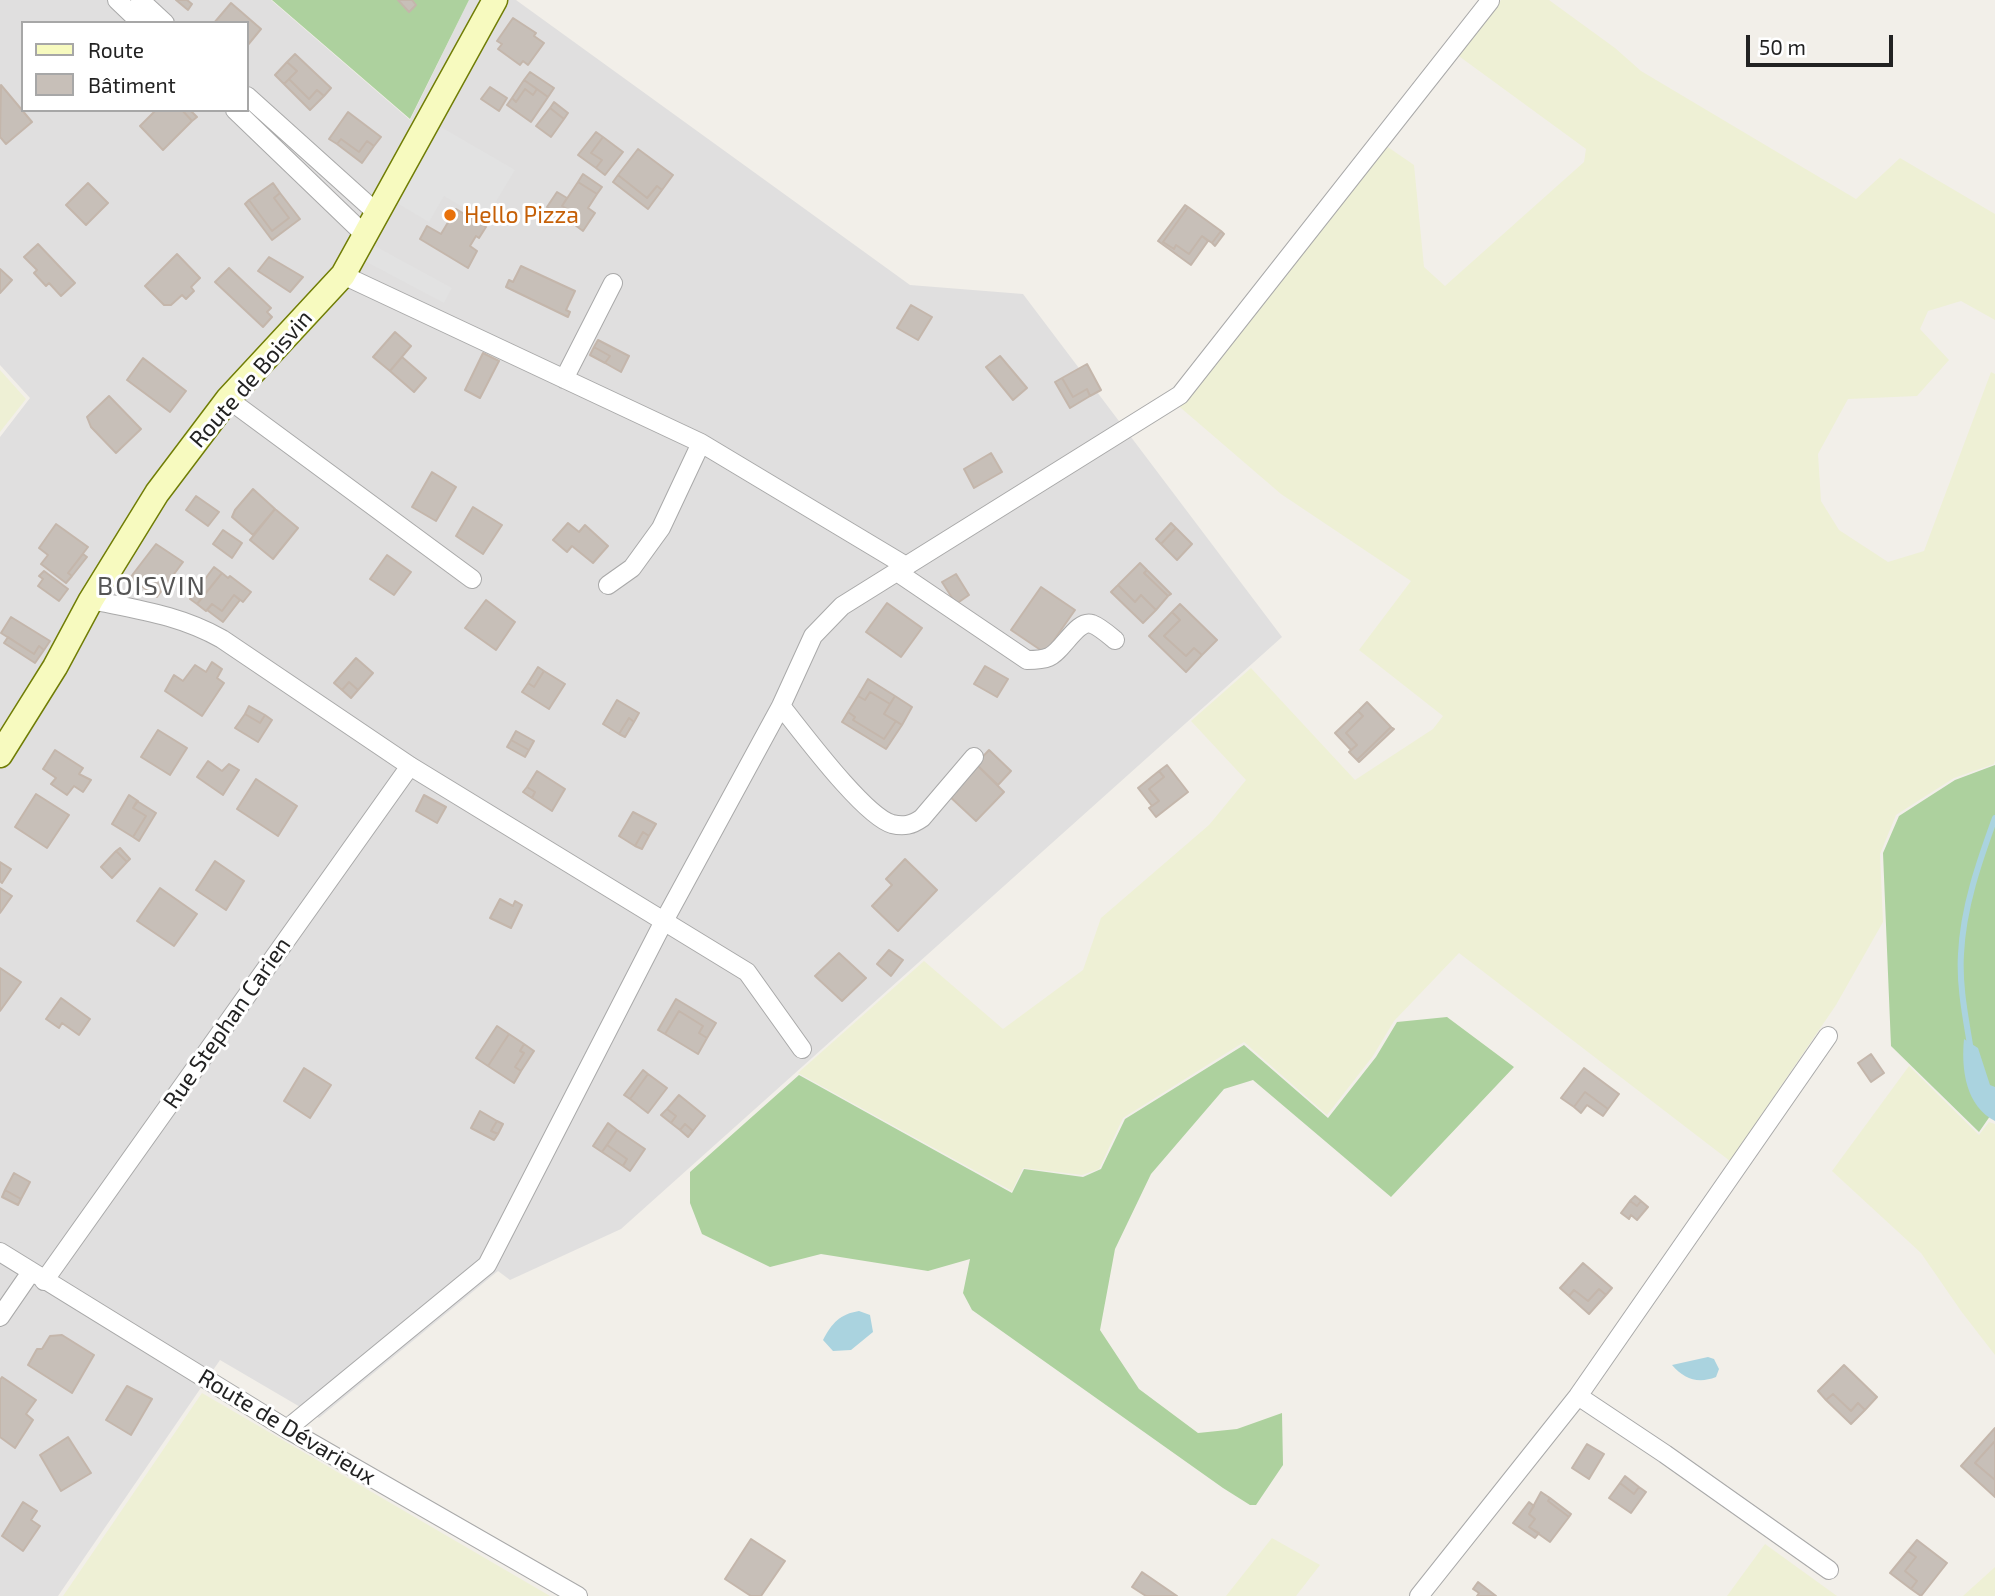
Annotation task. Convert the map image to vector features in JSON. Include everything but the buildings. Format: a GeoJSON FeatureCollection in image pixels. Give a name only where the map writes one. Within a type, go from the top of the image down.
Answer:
{"type":"FeatureCollection","features":[{"type":"Feature","properties":{"kind":"main road","name":"Route de Boisvin"},"geometry":{"type":"LineString","coordinates":[[0,755],[157,493],[228,399],[342,275],[495,0]]}},
{"type":"Feature","properties":{"kind":"street"},"geometry":{"type":"LineString","coordinates":[[117,0],[139,21]]}},
{"type":"Feature","properties":{"kind":"street"},"geometry":{"type":"LineString","coordinates":[[140,0],[163,21]]}},
{"type":"Feature","properties":{"kind":"street"},"geometry":{"type":"LineString","coordinates":[[287,1429],[487,1265],[664,921],[781,706],[813,636],[842,606],[1180,395],[1490,1]]}},
{"type":"Feature","properties":{"kind":"street"},"geometry":{"type":"LineString","coordinates":[[248,97],[372,225]]}},
{"type":"Feature","properties":{"kind":"street"},"geometry":{"type":"LineString","coordinates":[[237,112],[372,225]]}},
{"type":"Feature","properties":{"kind":"street"},"geometry":{"type":"LineString","coordinates":[[342,275],[701,443],[902,569],[1027,660],[1048,658],[1086,624],[1094,624],[1115,640]]}},
{"type":"Feature","properties":{"kind":"street"},"geometry":{"type":"LineString","coordinates":[[564,380],[613,283]]}},
{"type":"Feature","properties":{"kind":"street"},"geometry":{"type":"LineString","coordinates":[[228,399],[472,579]]}},
{"type":"Feature","properties":{"kind":"street"},"geometry":{"type":"LineString","coordinates":[[608,585],[632,568],[662,528],[701,443]]}},
{"type":"Feature","properties":{"kind":"street"},"geometry":{"type":"LineString","coordinates":[[91,600],[167,615],[195,624],[247,655],[410,766],[747,972],[802,1049]]}},
{"type":"Feature","properties":{"kind":"street"},"geometry":{"type":"LineString","coordinates":[[781,706],[865,807],[890,824],[904,826],[914,824],[922,818],[974,757]]}},
{"type":"Feature","properties":{"kind":"street","name":"Rue Stephan Carien"},"geometry":{"type":"LineString","coordinates":[[0,1317],[38,1277],[410,766]]}},
{"type":"Feature","properties":{"kind":"street"},"geometry":{"type":"LineString","coordinates":[[1419,1596],[1578,1396],[1828,1036]]}},
{"type":"Feature","properties":{"kind":"street","name":"Route de Dévarieux"},"geometry":{"type":"LineString","coordinates":[[0,1252],[287,1429],[579,1596]]}},
{"type":"Feature","properties":{"kind":"street"},"geometry":{"type":"LineString","coordinates":[[1578,1396],[1829,1570]]}},
{"type":"Feature","properties":{"kind":"shaded area","name":"BOISVIN"},"geometry":{"type":"Polygon","coordinates":[[[0,0],[271,0],[410,120],[469,0],[516,0],[910,285],[1023,294],[1282,637],[621,1229],[510,1280],[498,1271],[319,1418],[220,1360],[58,1596],[0,1596],[0,437],[30,398],[0,365],[0,0]]]}},
{"type":"Feature","properties":{"kind":"shaded area"},"geometry":{"type":"Polygon","coordinates":[[[441,127],[515,170],[485,220],[444,196],[429,222],[397,203],[441,127]]]}},
{"type":"Feature","properties":{"kind":"shaded area"},"geometry":{"type":"Polygon","coordinates":[[[373,245],[452,288],[444,303],[365,261],[373,245]]]}},
{"type":"Feature","properties":{"kind":"green space"},"geometry":{"type":"Polygon","coordinates":[[[272,0],[469,0],[410,119],[272,0]]]}},
{"type":"Feature","properties":{"kind":"green space"},"geometry":{"type":"Polygon","coordinates":[[[1501,0],[1549,0],[1615,48],[1641,71],[1856,199],[1900,158],[1995,214],[1995,320],[1961,301],[1928,311],[1920,329],[1949,360],[1917,396],[1848,399],[1818,454],[1821,501],[1839,530],[1888,562],[1924,551],[1991,372],[1995,374],[1994,764],[1954,778],[1896,815],[1880,854],[1883,922],[1836,1005],[1730,1161],[1459,953],[1394,1021],[1373,1056],[1327,1115],[1244,1042],[1123,1118],[1099,1169],[1082,1175],[1023,1168],[1012,1191],[798,1073],[924,961],[1003,1029],[1083,970],[1101,918],[1209,825],[1246,780],[1191,721],[1251,668],[1355,780],[1433,729],[1443,716],[1359,650],[1411,581],[1281,494],[1174,402],[1382,143],[1414,165],[1424,267],[1445,286],[1584,162],[1586,149],[1456,54],[1501,0]]]}},
{"type":"Feature","properties":{"kind":"green space"},"geometry":{"type":"Polygon","coordinates":[[[0,370],[26,399],[0,432],[0,370]]]}},
{"type":"Feature","properties":{"kind":"green space"},"geometry":{"type":"Polygon","coordinates":[[[1995,765],[1995,1109],[1979,1132],[1891,1046],[1883,853],[1899,816],[1955,780],[1995,765]]]}},
{"type":"Feature","properties":{"kind":"green space"},"geometry":{"type":"Polygon","coordinates":[[[1447,1017],[1514,1067],[1391,1197],[1253,1080],[1224,1089],[1151,1174],[1115,1249],[1100,1330],[1139,1389],[1198,1433],[1237,1429],[1282,1413],[1283,1465],[1256,1505],[1250,1505],[1223,1488],[972,1310],[963,1293],[970,1259],[928,1271],[821,1254],[770,1267],[702,1234],[690,1203],[690,1172],[799,1075],[1012,1193],[1024,1169],[1083,1177],[1101,1169],[1125,1119],[1244,1045],[1328,1118],[1376,1057],[1397,1022],[1447,1017]]]}},
{"type":"Feature","properties":{"kind":"green space"},"geometry":{"type":"Polygon","coordinates":[[[1909,1066],[1979,1135],[1989,1122],[1995,1124],[1995,1355],[1921,1253],[1832,1171],[1909,1066]]]}},
{"type":"Feature","properties":{"kind":"green space"},"geometry":{"type":"Polygon","coordinates":[[[202,1393],[550,1596],[63,1596],[202,1393]]]}},
{"type":"Feature","properties":{"kind":"green space"},"geometry":{"type":"Polygon","coordinates":[[[1272,1538],[1320,1565],[1296,1596],[1226,1596],[1272,1538]]]}},
{"type":"Feature","properties":{"kind":"green space"},"geometry":{"type":"Polygon","coordinates":[[[1765,1544],[1837,1596],[1727,1596],[1765,1544]]]}},
{"type":"Feature","properties":{"kind":"green space"},"geometry":{"type":"Polygon","coordinates":[[[1995,1567],[1995,1596],[1963,1596],[1995,1567]]]}},
{"type":"Feature","properties":{"kind":"water"},"geometry":{"type":"Polygon","coordinates":[[[1964,1039],[1978,1048],[1990,1085],[1995,1087],[1995,1121],[1985,1114],[1972,1097],[1965,1075],[1964,1039]]]}},
{"type":"Feature","properties":{"kind":"water"},"geometry":{"type":"Polygon","coordinates":[[[859,1311],[870,1315],[873,1332],[851,1350],[833,1351],[823,1340],[830,1329],[837,1320],[859,1311]]]}},
{"type":"Feature","properties":{"kind":"water"},"geometry":{"type":"Polygon","coordinates":[[[1708,1357],[1714,1359],[1719,1369],[1716,1377],[1709,1379],[1692,1379],[1681,1374],[1672,1365],[1708,1357]]]}},
{"type":"Feature","properties":{"kind":"waterway"},"geometry":{"type":"LineString","coordinates":[[1971,1051],[1961,979],[1962,937],[1973,885],[1995,818]]}},
{"type":"Feature","properties":{"kind":"place","name":"Hello Pizza"},"geometry":{"type":"Point","coordinates":[450,215]}},
{"type":"Feature","properties":{"kind":"district","name":"BOISVIN"},"geometry":{"type":"Point","coordinates":[152,586]}}]}
